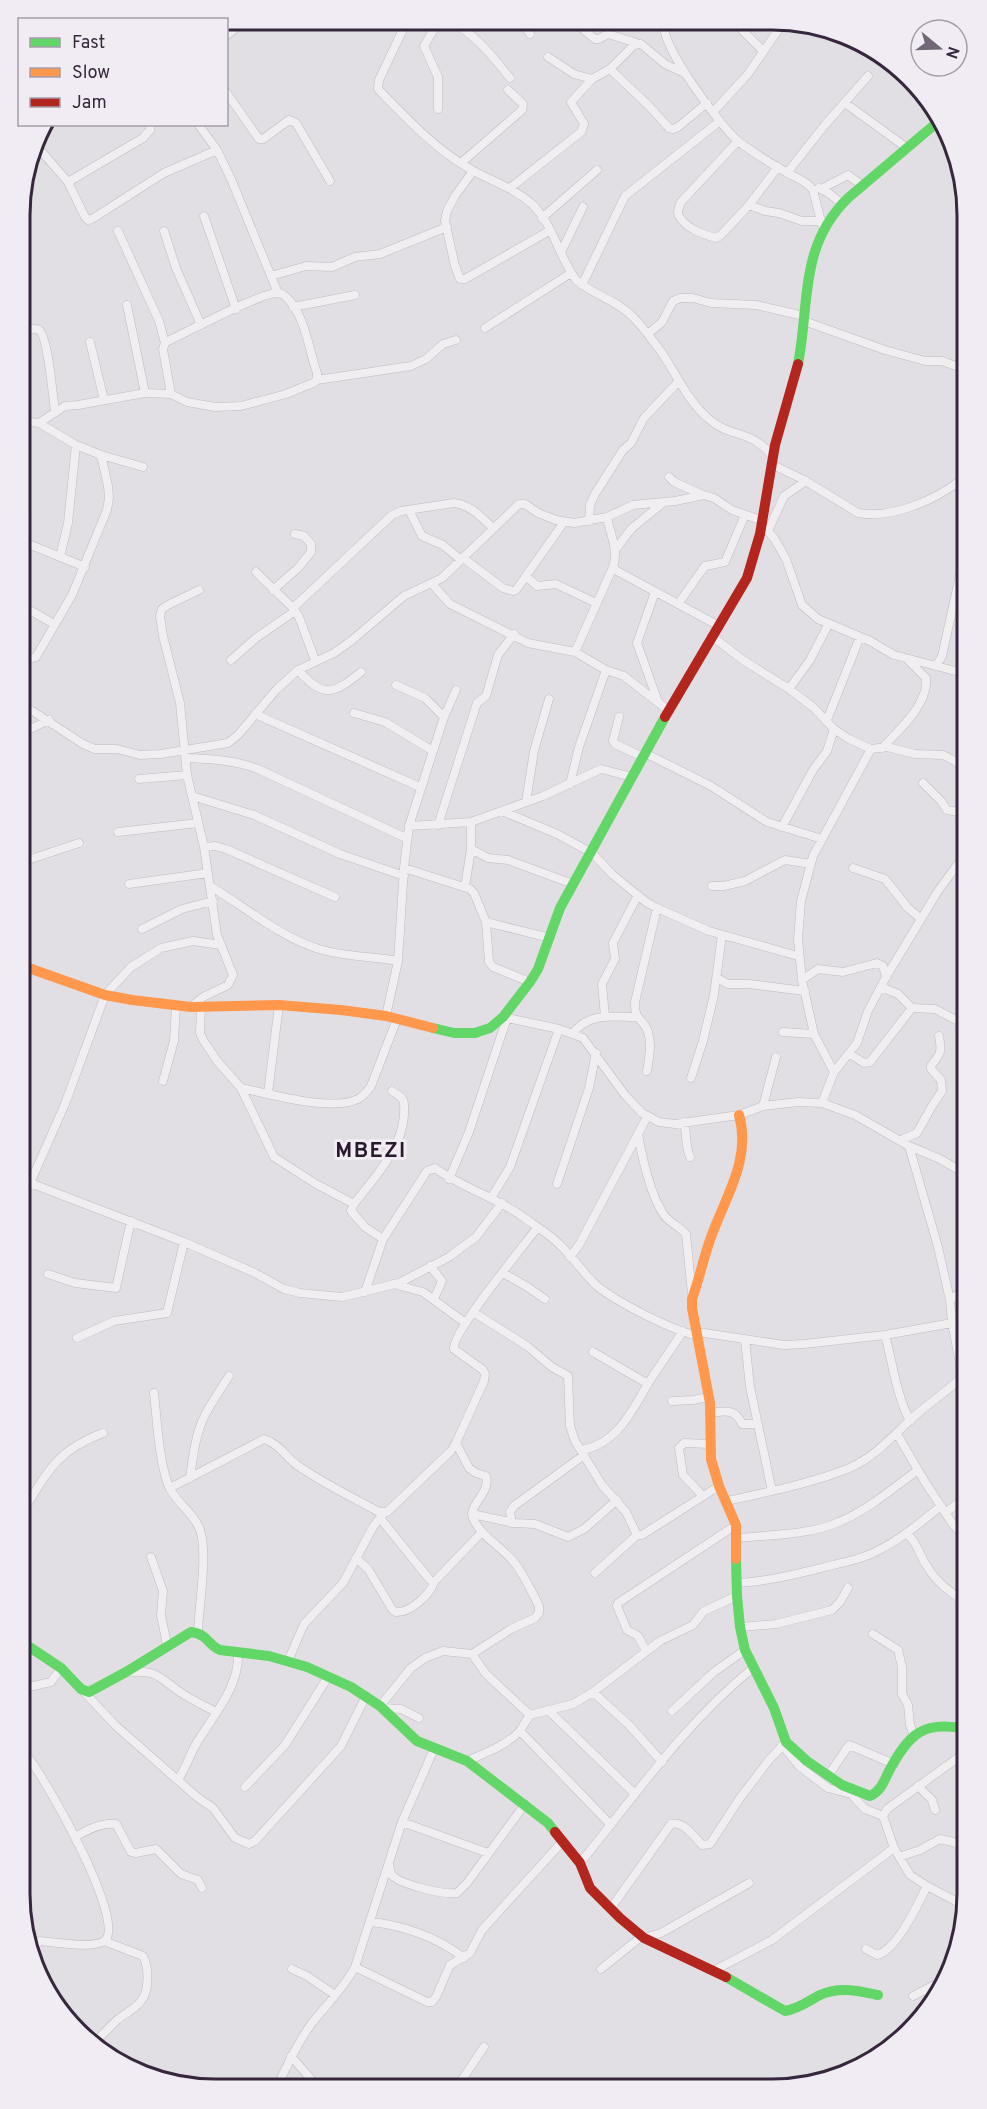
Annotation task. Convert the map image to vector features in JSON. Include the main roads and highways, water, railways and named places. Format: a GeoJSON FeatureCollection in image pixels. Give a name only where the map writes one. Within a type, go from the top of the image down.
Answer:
{"type":"FeatureCollection","features":[{"type":"Feature","properties":{"kind":"district","name":"MBEZI"},"geometry":{"type":"Point","coordinates":[371,1150]}}]}
